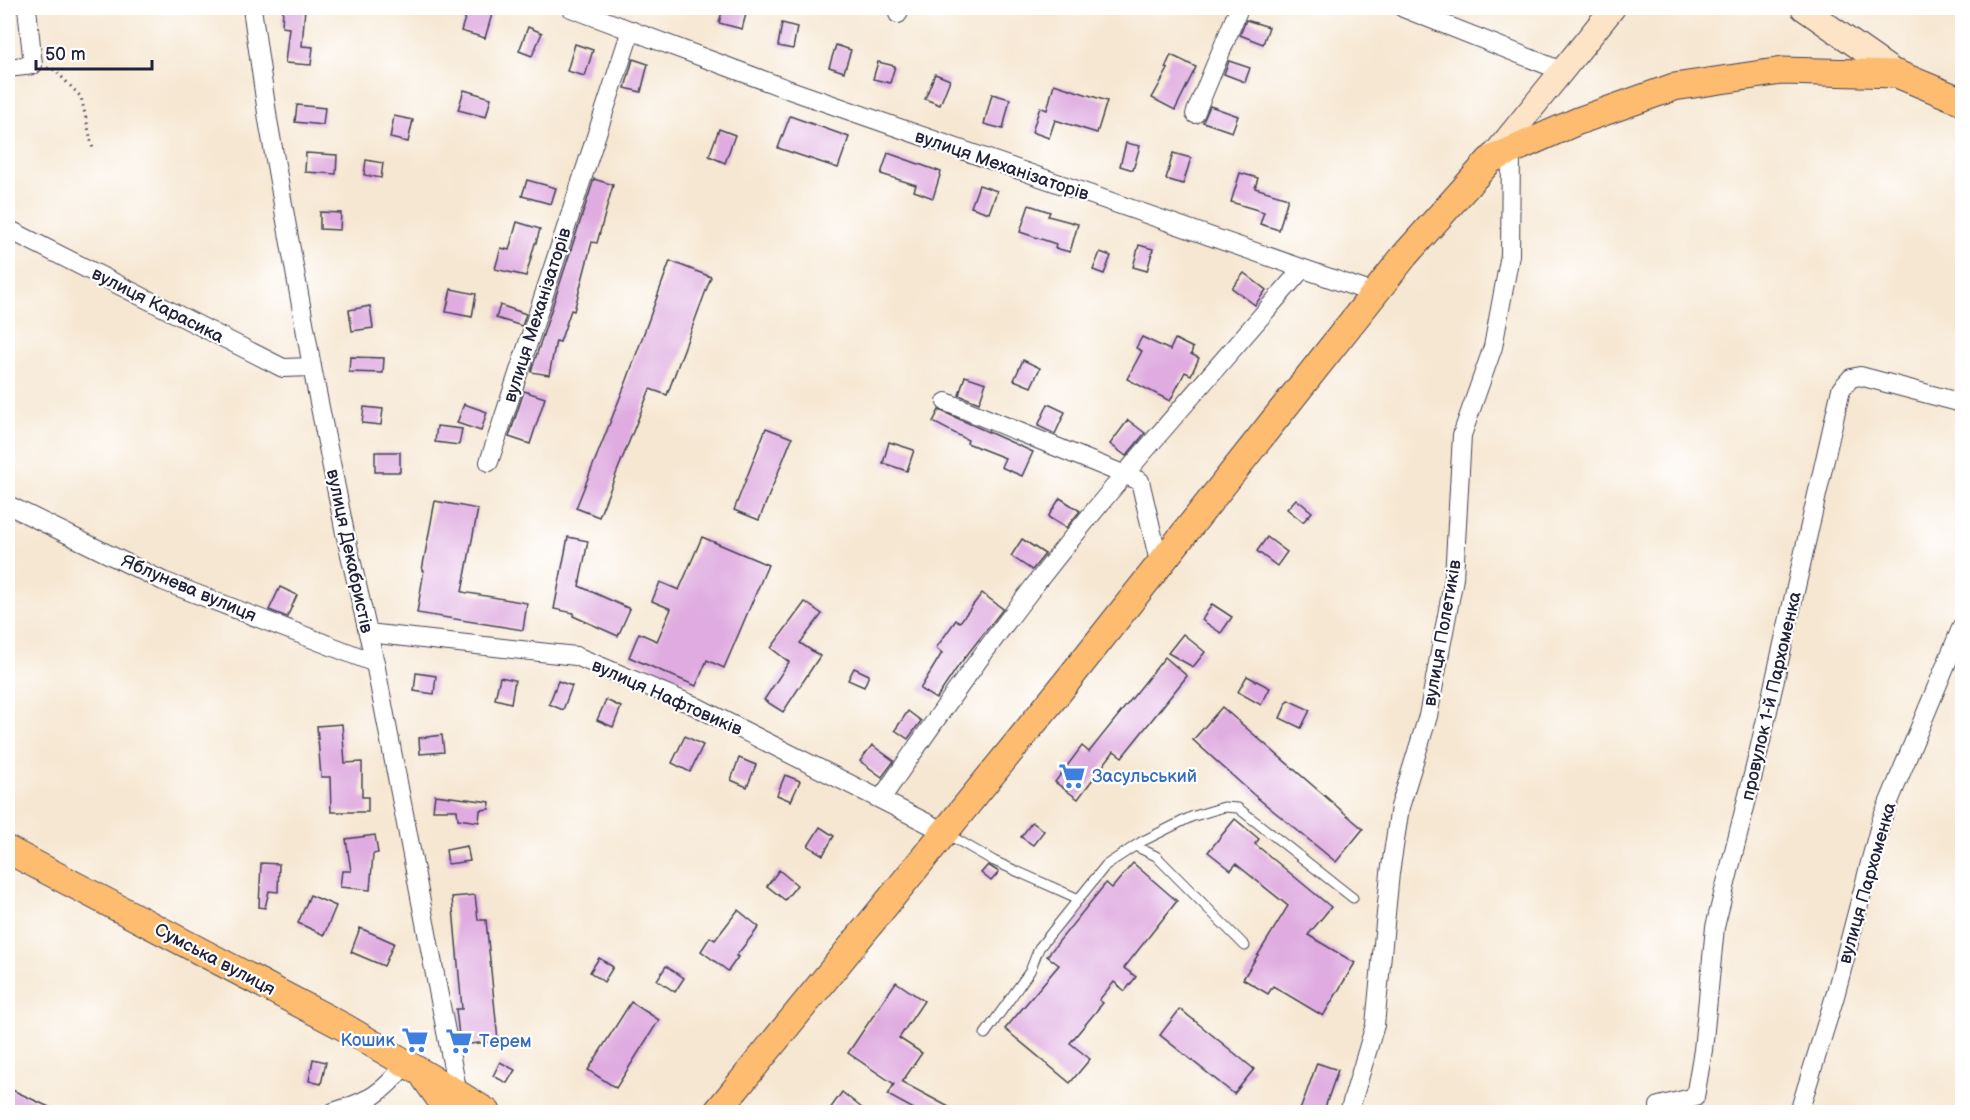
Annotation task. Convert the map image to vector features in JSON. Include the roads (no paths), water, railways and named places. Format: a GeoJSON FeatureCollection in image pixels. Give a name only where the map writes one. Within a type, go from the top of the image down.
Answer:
{"type":"FeatureCollection","features":[{"type":"Feature","properties":{"kind":"main road"},"geometry":{"type":"LineString","coordinates":[[717,1111],[1160,566],[1406,255],[1501,155],[1562,71],[1612,8]]}},
{"type":"Feature","properties":{"kind":"main road"},"geometry":{"type":"LineString","coordinates":[[1803,8],[1897,74],[1962,101]]}},
{"type":"Feature","properties":{"kind":"main road"},"geometry":{"type":"LineString","coordinates":[[1501,155],[1578,121],[1674,87],[1782,71],[1897,74]]}},
{"type":"Feature","properties":{"kind":"main road","name":"Сумська вулиця"},"geometry":{"type":"LineString","coordinates":[[8,850],[333,1022],[413,1068]]}},
{"type":"Feature","properties":{"kind":"main road"},"geometry":{"type":"LineString","coordinates":[[413,1068],[454,1103],[487,1113]]}},
{"type":"Feature","properties":{"kind":"street"},"geometry":{"type":"LineString","coordinates":[[8,68],[33,65],[27,8]]}},
{"type":"Feature","properties":{"kind":"street","name":"вулиця Декабристів"},"geometry":{"type":"LineString","coordinates":[[252,8],[268,120],[312,367],[345,532],[375,663],[454,1103]]}},
{"type":"Feature","properties":{"kind":"street","name":"вулиця Механізаторів"},"geometry":{"type":"LineString","coordinates":[[570,8],[787,89],[1376,294]]}},
{"type":"Feature","properties":{"kind":"street"},"geometry":{"type":"LineString","coordinates":[[1195,114],[1239,8]]}},
{"type":"Feature","properties":{"kind":"street"},"geometry":{"type":"LineString","coordinates":[[1403,8],[1562,71]]}},
{"type":"Feature","properties":{"kind":"street","name":"вулиця Механізаторів"},"geometry":{"type":"LineString","coordinates":[[489,462],[631,30]]}},
{"type":"Feature","properties":{"kind":"street","name":"вулиця Полетиків"},"geometry":{"type":"LineString","coordinates":[[1349,1113],[1375,1024],[1390,873],[1400,807],[1428,716],[1454,578],[1461,435],[1493,347],[1510,255],[1501,155]]}},
{"type":"Feature","properties":{"kind":"street","name":"вулиця Карасика"},"geometry":{"type":"LineString","coordinates":[[8,229],[283,368],[312,367]]}},
{"type":"Feature","properties":{"kind":"street"},"geometry":{"type":"LineString","coordinates":[[880,799],[1022,602],[1125,476],[1302,269]]}},
{"type":"Feature","properties":{"kind":"street","name":"провулок 1-й Пархоменка"},"geometry":{"type":"LineString","coordinates":[[1659,1106],[1695,1097],[1703,1050],[1715,927],[1756,763],[1841,388],[1851,378],[1860,376],[1962,403]]}},
{"type":"Feature","properties":{"kind":"street"},"geometry":{"type":"LineString","coordinates":[[946,402],[1140,481],[1160,566]]}},
{"type":"Feature","properties":{"kind":"street","name":"Яблунева вулиця"},"geometry":{"type":"LineString","coordinates":[[8,505],[163,581],[375,663]]}},
{"type":"Feature","properties":{"kind":"street","name":"вулиця Пархоменка"},"geometry":{"type":"LineString","coordinates":[[1799,1113],[1835,996],[1881,821],[1962,626]]}},
{"type":"Feature","properties":{"kind":"street","name":"вулиця Нафтовиків"},"geometry":{"type":"LineString","coordinates":[[368,633],[576,656],[693,705],[945,832]]}},
{"type":"Feature","properties":{"kind":"street"},"geometry":{"type":"LineString","coordinates":[[333,1113],[363,1103],[413,1068]]}},
{"type":"Feature","properties":{"kind":"lane"},"geometry":{"type":"LineString","coordinates":[[985,1034],[1030,971],[1039,948],[1106,865],[1135,846],[1191,817],[1224,807],[1239,808],[1353,898]]}},
{"type":"Feature","properties":{"kind":"lane"},"geometry":{"type":"LineString","coordinates":[[945,832],[994,861],[1079,899]]}},
{"type":"Feature","properties":{"kind":"lane"},"geometry":{"type":"LineString","coordinates":[[1135,846],[1156,856],[1245,946]]}},
{"type":"Feature","properties":{"kind":"place","name":"Засульський"},"geometry":{"type":"Point","coordinates":[1072,776]}},
{"type":"Feature","properties":{"kind":"place","name":"Кошик"},"geometry":{"type":"Point","coordinates":[415,1040]}},
{"type":"Feature","properties":{"kind":"place","name":"Терем"},"geometry":{"type":"Point","coordinates":[459,1041]}}]}
